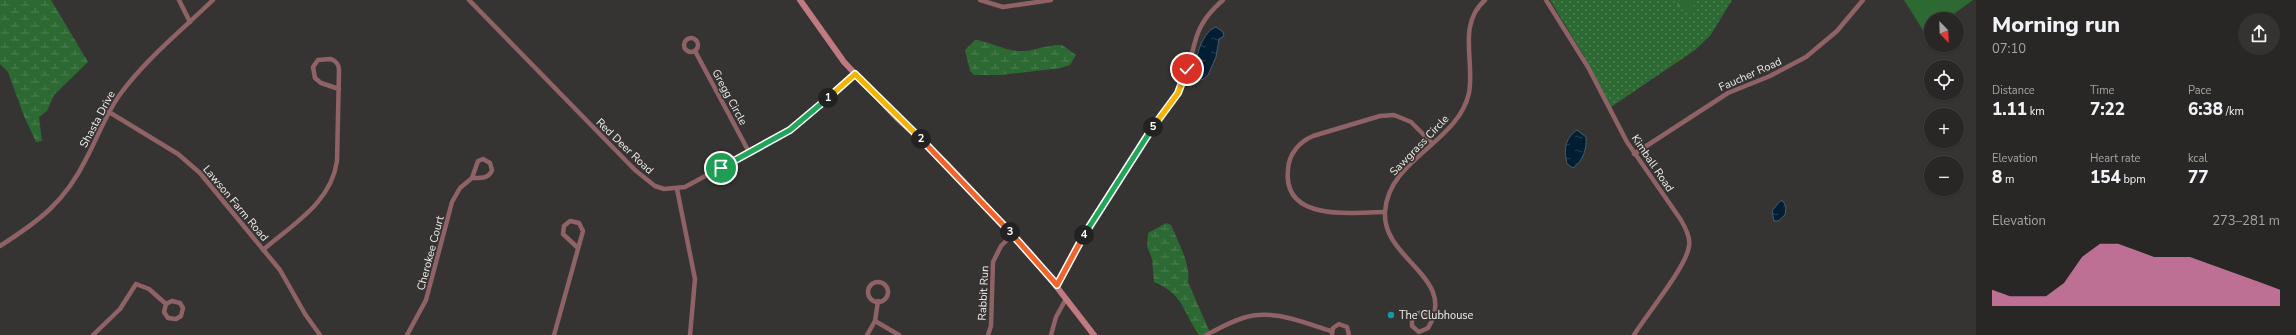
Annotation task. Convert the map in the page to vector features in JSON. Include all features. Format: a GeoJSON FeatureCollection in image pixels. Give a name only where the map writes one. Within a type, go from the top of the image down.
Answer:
{"type":"FeatureCollection","features":[{"type":"Feature","properties":{"kind":"street"},"geometry":{"type":"LineString","coordinates":[[179,0],[190,22]]}},
{"type":"Feature","properties":{"kind":"street","name":"Shasta Drive"},"geometry":{"type":"LineString","coordinates":[[0,246],[41,219],[62,197],[82,168],[109,112],[137,73],[213,0]]}},
{"type":"Feature","properties":{"kind":"street","name":"Red Deer Road"},"geometry":{"type":"LineString","coordinates":[[469,0],[642,177],[664,189],[677,189]]}},
{"type":"Feature","properties":{"kind":"street"},"geometry":{"type":"LineString","coordinates":[[800,0],[831,47],[855,74],[947,164],[1013,234],[1057,285],[1094,335]]}},
{"type":"Feature","properties":{"kind":"street"},"geometry":{"type":"LineString","coordinates":[[980,0],[1003,7],[1051,0]]}},
{"type":"Feature","properties":{"kind":"street"},"geometry":{"type":"LineString","coordinates":[[1214,0],[1218,5]]}},
{"type":"Feature","properties":{"kind":"street"},"geometry":{"type":"LineString","coordinates":[[1057,285],[1087,230],[1145,139],[1178,93],[1186,74],[1197,32],[1203,21],[1223,0]]}},
{"type":"Feature","properties":{"kind":"street","name":"Sawgrass Circle"},"geometry":{"type":"LineString","coordinates":[[1433,315],[1423,312],[1416,314],[1412,318],[1412,326],[1416,331],[1425,331],[1430,327],[1433,315],[1435,302],[1431,286],[1392,242],[1386,225],[1385,212],[1387,200],[1394,183],[1457,118],[1466,100],[1469,86],[1468,34],[1474,15],[1485,0]]}},
{"type":"Feature","properties":{"kind":"street","name":"Kimball Road"},"geometry":{"type":"LineString","coordinates":[[1546,0],[1588,67],[1634,154],[1681,220],[1690,246],[1683,261],[1634,335]]}},
{"type":"Feature","properties":{"kind":"street","name":"Faucher Road"},"geometry":{"type":"LineString","coordinates":[[1634,154],[1728,93],[1770,76],[1806,57],[1837,31],[1863,0]]}},
{"type":"Feature","properties":{"kind":"street","name":"Gregg Circle"},"geometry":{"type":"LineString","coordinates":[[695,51],[749,152]]}},
{"type":"Feature","properties":{"kind":"street"},"geometry":{"type":"LineString","coordinates":[[263,250],[316,206],[330,186],[337,161],[339,89],[337,64],[329,58],[318,60],[313,69],[316,80],[339,89]]}},
{"type":"Feature","properties":{"kind":"street"},"geometry":{"type":"LineString","coordinates":[[690,335],[695,278],[677,189],[694,183],[798,124],[855,74]]}},
{"type":"Feature","properties":{"kind":"street","name":"Lawson Farm Road"},"geometry":{"type":"LineString","coordinates":[[109,112],[157,140],[193,166],[286,279],[305,314],[320,335]]}},
{"type":"Feature","properties":{"kind":"street"},"geometry":{"type":"LineString","coordinates":[[1385,212],[1324,212],[1305,206],[1294,195],[1288,181],[1288,166],[1294,152],[1304,141],[1313,136],[1388,115],[1405,118],[1432,143]]}},
{"type":"Feature","properties":{"kind":"street","name":"Cherokee Court"},"geometry":{"type":"LineString","coordinates":[[407,335],[426,300],[452,202],[460,188],[472,178],[478,161],[485,160],[490,163],[492,170],[490,175],[485,178],[472,178]]}},
{"type":"Feature","properties":{"kind":"street"},"geometry":{"type":"LineString","coordinates":[[554,335],[578,248],[582,228],[578,222],[570,221],[564,226],[563,234],[578,248]]}},
{"type":"Feature","properties":{"kind":"street","name":"Rabbit Run"},"geometry":{"type":"LineString","coordinates":[[988,335],[991,326],[993,262],[1001,246],[1013,234]]}},
{"type":"Feature","properties":{"kind":"street"},"geometry":{"type":"LineString","coordinates":[[878,282],[884,284],[887,291],[884,299],[878,301],[871,298],[868,291],[870,285],[878,282]]}},
{"type":"Feature","properties":{"kind":"street"},"geometry":{"type":"LineString","coordinates":[[93,335],[120,309],[136,284],[149,290],[166,304]]}},
{"type":"Feature","properties":{"kind":"street"},"geometry":{"type":"LineString","coordinates":[[1051,335],[1056,317],[1066,299]]}},
{"type":"Feature","properties":{"kind":"street"},"geometry":{"type":"LineString","coordinates":[[172,301],[180,303],[183,308],[181,316],[176,319],[168,318],[164,312],[166,304],[172,301]]}},
{"type":"Feature","properties":{"kind":"street"},"geometry":{"type":"LineString","coordinates":[[867,335],[875,321],[878,301]]}},
{"type":"Feature","properties":{"kind":"street"},"geometry":{"type":"LineString","coordinates":[[1208,334],[1243,318],[1263,314],[1283,317],[1332,333],[1335,325],[1344,324],[1348,328],[1349,335]]}},
{"type":"Feature","properties":{"kind":"street"},"geometry":{"type":"LineString","coordinates":[[875,321],[899,335]]}},
{"type":"Feature","properties":{"kind":"green space"},"geometry":{"type":"Polygon","coordinates":[[[0,0],[51,0],[88,62],[54,95],[47,111],[39,117],[42,141],[36,142],[24,116],[8,72],[0,64],[0,0]]]}},
{"type":"Feature","properties":{"kind":"green space"},"geometry":{"type":"Polygon","coordinates":[[[1550,0],[1732,0],[1710,36],[1695,50],[1611,107],[1589,64],[1550,0]]]}},
{"type":"Feature","properties":{"kind":"green space"},"geometry":{"type":"Polygon","coordinates":[[[1677,0],[1697,0],[1691,11],[1686,12],[1678,7],[1677,0]]]}},
{"type":"Feature","properties":{"kind":"green space"},"geometry":{"type":"Polygon","coordinates":[[[1904,0],[1973,0],[1957,12],[1924,12],[1924,32],[1904,0]]]}},
{"type":"Feature","properties":{"kind":"green space"},"geometry":{"type":"Polygon","coordinates":[[[975,40],[1018,51],[1062,45],[1076,55],[1070,65],[1061,68],[1000,75],[974,75],[970,71],[965,50],[975,40]]]}},
{"type":"Feature","properties":{"kind":"green space"},"geometry":{"type":"Polygon","coordinates":[[[1166,223],[1171,225],[1183,253],[1188,268],[1188,282],[1211,335],[1199,335],[1177,298],[1164,287],[1154,282],[1152,259],[1147,246],[1148,233],[1166,223]]]}},
{"type":"Feature","properties":{"kind":"water"},"geometry":{"type":"Polygon","coordinates":[[[1216,27],[1223,32],[1224,36],[1219,39],[1216,57],[1208,75],[1202,80],[1198,74],[1197,67],[1198,51],[1206,36],[1216,27]]]}},
{"type":"Feature","properties":{"kind":"water"},"geometry":{"type":"Polygon","coordinates":[[[1577,130],[1586,137],[1586,146],[1582,158],[1573,168],[1567,164],[1565,150],[1567,141],[1577,130]]]}},
{"type":"Feature","properties":{"kind":"water"},"geometry":{"type":"Polygon","coordinates":[[[1780,201],[1783,201],[1786,207],[1785,215],[1778,221],[1774,221],[1772,211],[1780,201]]]}},
{"type":"Feature","properties":{"kind":"place","name":"The Clubhouse"},"geometry":{"type":"Point","coordinates":[1391,315]}},
{"type":"Feature","properties":{"kind":"route"},"geometry":{"type":"LineString","coordinates":[[721,168],[790,130],[855,74],[896,117],[947,164],[1032,255],[1057,285],[1087,230],[1145,139],[1178,93],[1187,69]]}}]}
